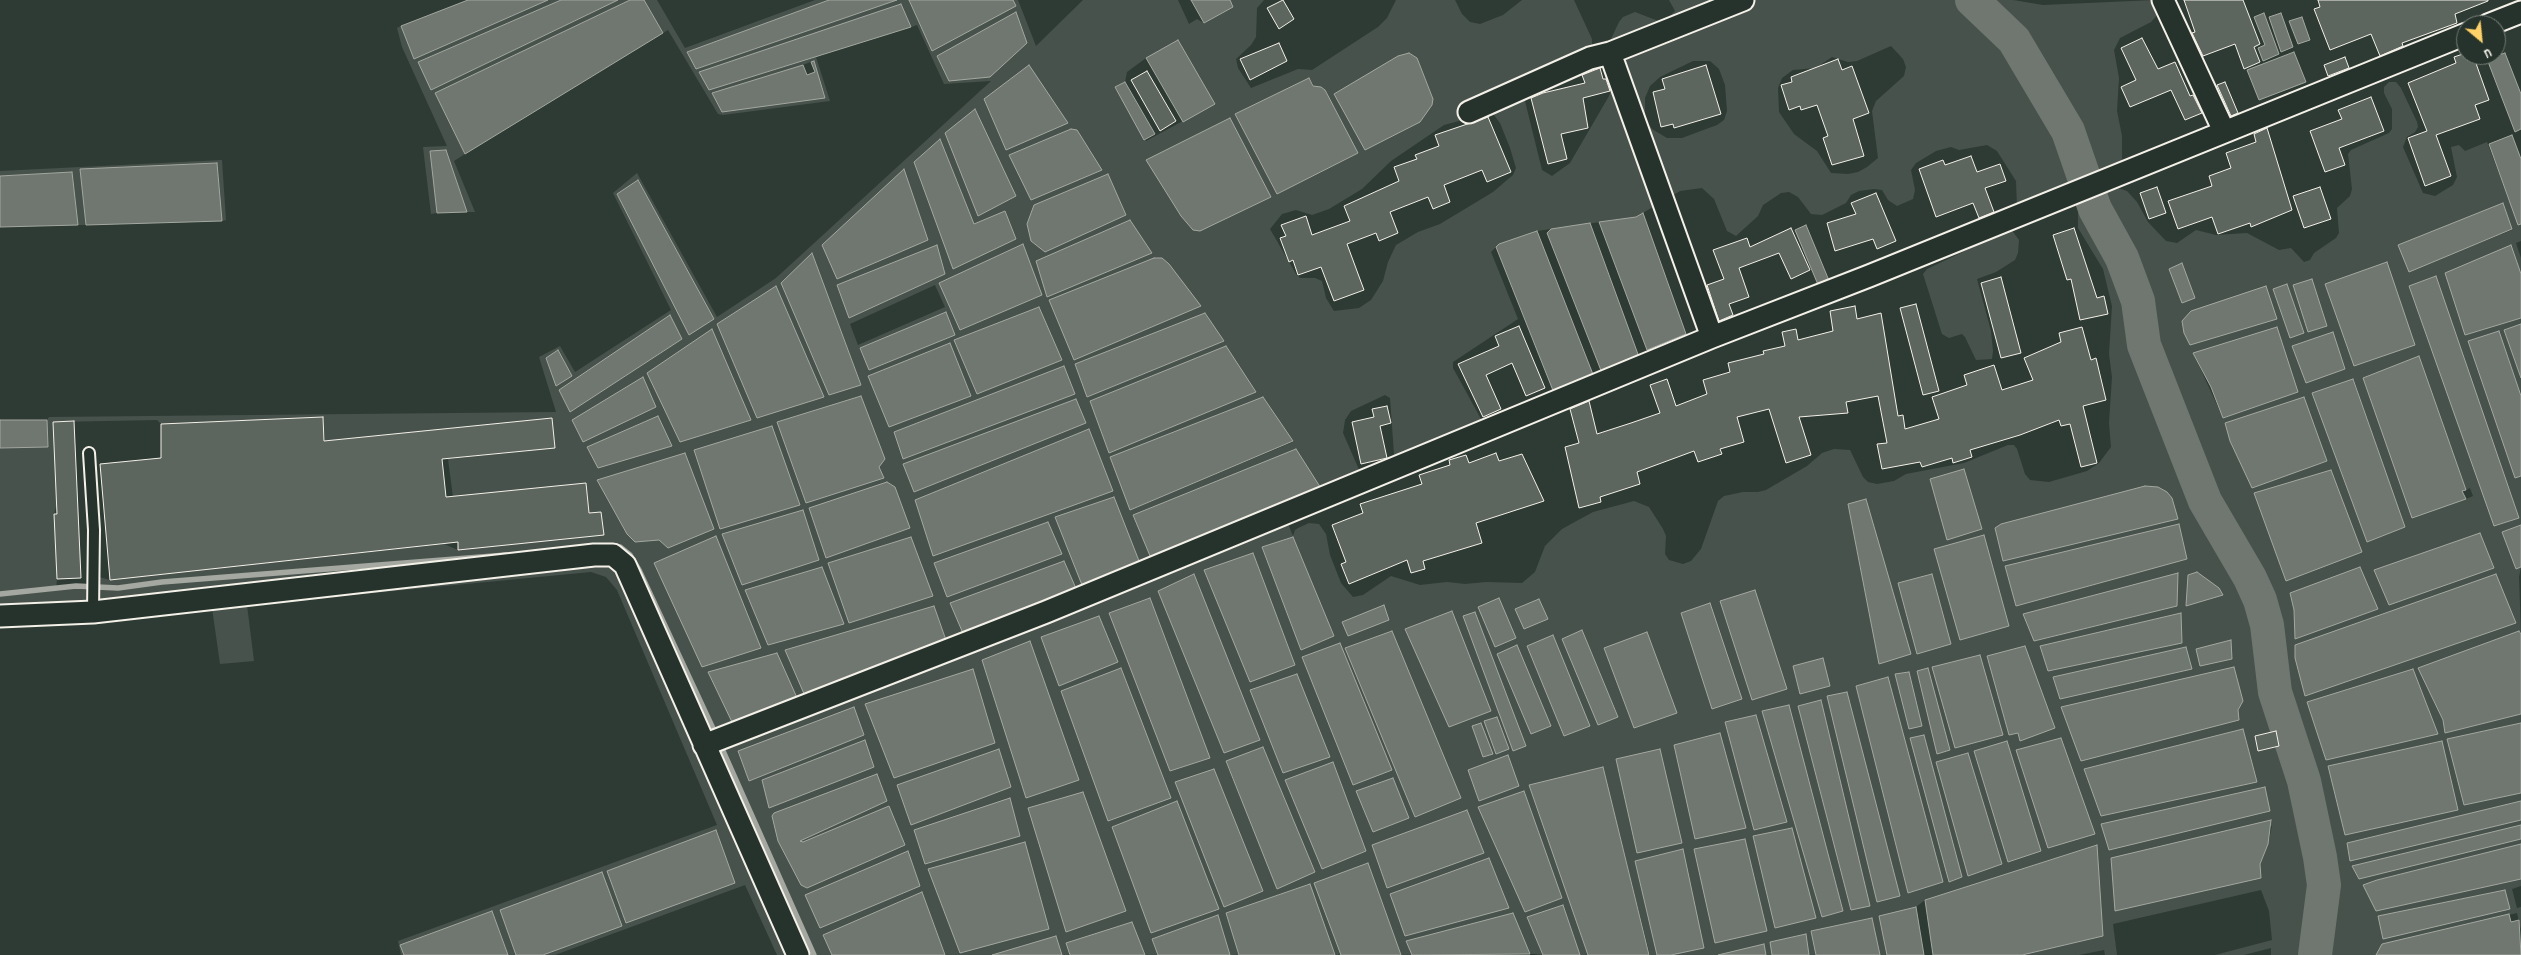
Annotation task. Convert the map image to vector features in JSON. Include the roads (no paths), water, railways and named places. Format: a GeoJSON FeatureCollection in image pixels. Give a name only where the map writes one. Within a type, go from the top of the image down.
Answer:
{"type":"FeatureCollection","features":[{"type":"Feature","properties":{"kind":"street"},"geometry":{"type":"LineString","coordinates":[[1469,112],[1590,58],[1610,53],[1743,0]]}},
{"type":"Feature","properties":{"kind":"street"},"geometry":{"type":"LineString","coordinates":[[2163,0],[2224,132]]}},
{"type":"Feature","properties":{"kind":"street"},"geometry":{"type":"LineString","coordinates":[[2506,18],[2521,12]]}},
{"type":"Feature","properties":{"kind":"street"},"geometry":{"type":"LineString","coordinates":[[714,741],[1046,612],[1712,337],[2456,38]]}},
{"type":"Feature","properties":{"kind":"street"},"geometry":{"type":"LineString","coordinates":[[1610,53],[1712,337]]}},
{"type":"Feature","properties":{"kind":"street"},"geometry":{"type":"LineString","coordinates":[[0,616],[584,556],[613,555],[625,565],[714,741],[798,955]]}},
{"type":"Feature","properties":{"kind":"lane"},"geometry":{"type":"LineString","coordinates":[[90,453],[94,530],[93,606]]}},
{"type":"Feature","properties":{"kind":"waterway"},"geometry":{"type":"LineString","coordinates":[[1972,0],[2014,40],[2068,131],[2095,209],[2122,258],[2138,301],[2144,345],[2205,501],[2250,578],[2260,600],[2267,625],[2275,692],[2304,781],[2320,857],[2324,885],[2315,955]]}},
{"type":"Feature","properties":{"kind":"waterway"},"geometry":{"type":"LineString","coordinates":[[615,546],[620,547],[630,555],[639,570],[716,735]]}},
{"type":"Feature","properties":{"kind":"waterway"},"geometry":{"type":"LineString","coordinates":[[0,594],[76,586],[118,588],[162,582],[506,555]]}},
{"type":"Feature","properties":{"kind":"waterway"},"geometry":{"type":"LineString","coordinates":[[720,744],[814,955]]}}]}
